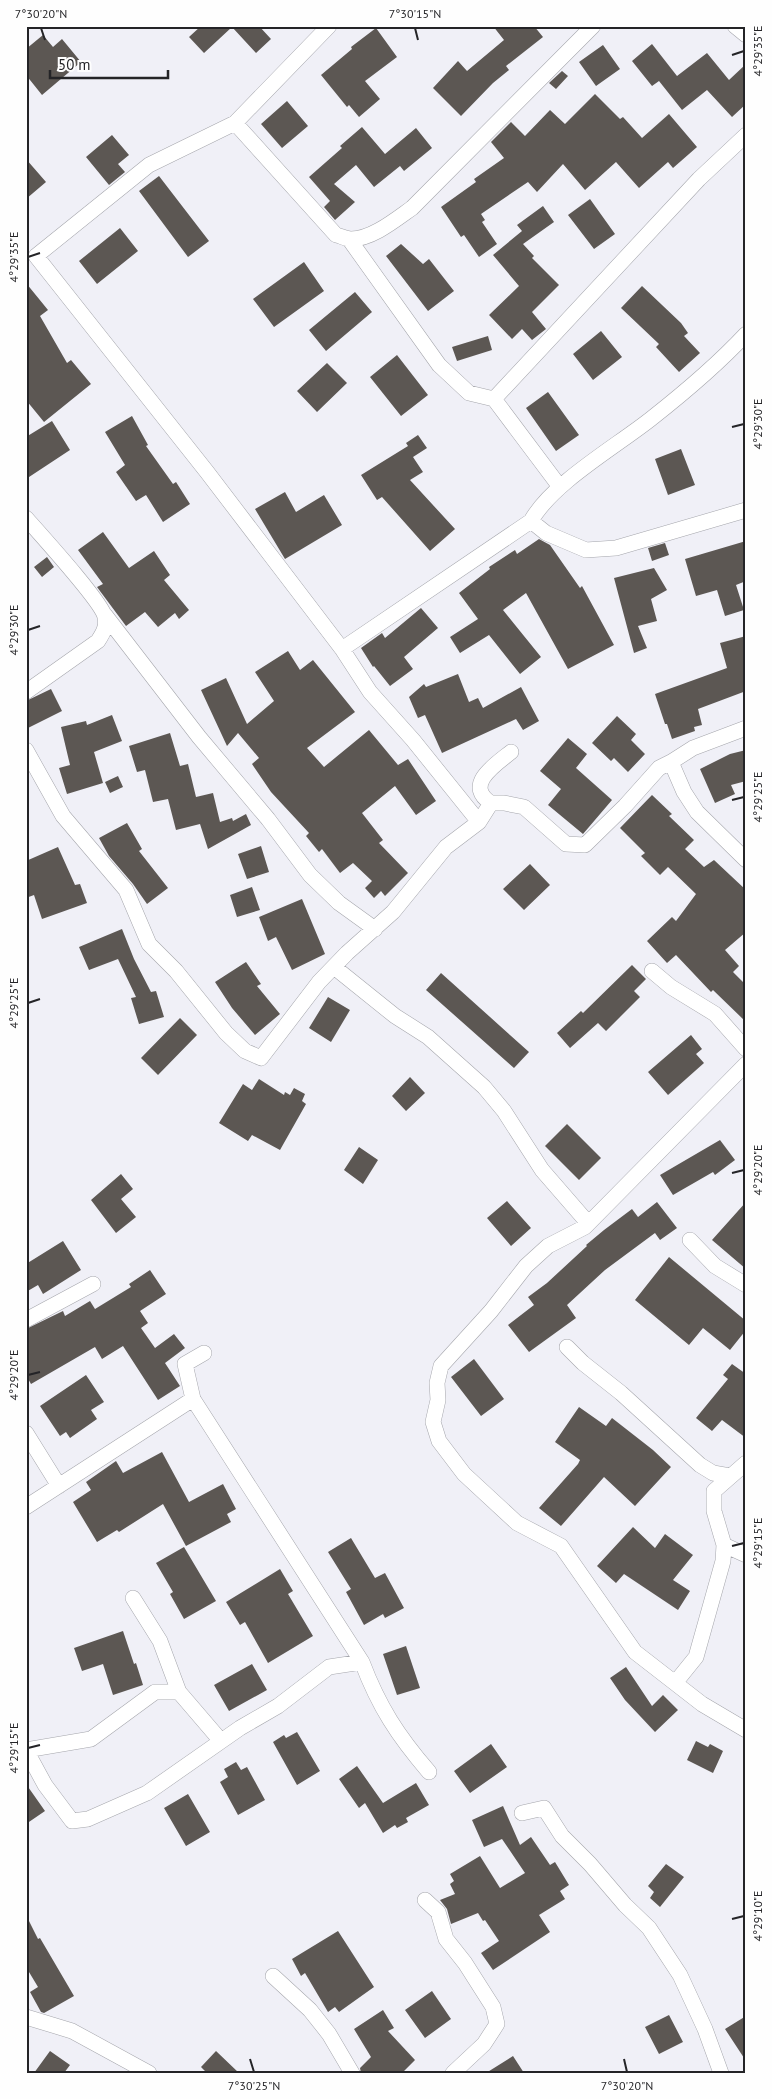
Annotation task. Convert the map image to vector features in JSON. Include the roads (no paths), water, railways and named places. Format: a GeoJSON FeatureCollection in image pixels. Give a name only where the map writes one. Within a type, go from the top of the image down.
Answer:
{"type":"FeatureCollection","features":[{"type":"Feature","properties":{"kind":"street"},"geometry":{"type":"LineString","coordinates":[[329,26],[235,124],[149,165],[31,255],[213,480],[342,649],[370,692],[414,740],[479,822]]}},
{"type":"Feature","properties":{"kind":"street"},"geometry":{"type":"LineString","coordinates":[[235,124],[336,234],[349,239],[362,238],[388,225],[412,208],[592,26]]}},
{"type":"Feature","properties":{"kind":"street"},"geometry":{"type":"LineString","coordinates":[[735,26],[746,36]]}},
{"type":"Feature","properties":{"kind":"street"},"geometry":{"type":"LineString","coordinates":[[494,399],[699,179],[746,135]]}},
{"type":"Feature","properties":{"kind":"street"},"geometry":{"type":"LineString","coordinates":[[349,239],[439,365],[468,393],[494,399],[560,487]]}},
{"type":"Feature","properties":{"kind":"street"},"geometry":{"type":"LineString","coordinates":[[342,649],[531,521],[538,508],[560,487],[652,418],[717,364],[746,334]]}},
{"type":"Feature","properties":{"kind":"street"},"geometry":{"type":"LineString","coordinates":[[531,521],[546,533],[586,550],[616,548],[746,510]]}},
{"type":"Feature","properties":{"kind":"street"},"geometry":{"type":"LineString","coordinates":[[26,518],[94,598],[199,737],[268,819],[310,875],[338,903],[375,929]]}},
{"type":"Feature","properties":{"kind":"street"},"geometry":{"type":"LineString","coordinates":[[26,692],[98,641],[106,629],[105,615]]}},
{"type":"Feature","properties":{"kind":"street"},"geometry":{"type":"LineString","coordinates":[[511,752],[487,772],[481,780],[481,790],[484,799],[491,803],[504,803],[524,807],[566,844],[585,845],[625,806],[659,768],[693,748],[746,728]]}},
{"type":"Feature","properties":{"kind":"street"},"geometry":{"type":"LineString","coordinates":[[26,750],[63,816],[126,890],[149,944],[176,971],[226,1032],[245,1051],[261,1058],[318,982],[406,897],[446,847],[479,822],[491,803]]}},
{"type":"Feature","properties":{"kind":"street"},"geometry":{"type":"LineString","coordinates":[[671,762],[684,792],[697,812],[746,860]]}},
{"type":"Feature","properties":{"kind":"street"},"geometry":{"type":"LineString","coordinates":[[334,967],[395,1016],[428,1037],[484,1087],[504,1112],[542,1170],[588,1223]]}},
{"type":"Feature","properties":{"kind":"street"},"geometry":{"type":"LineString","coordinates":[[652,971],[671,987],[715,1014],[746,1049]]}},
{"type":"Feature","properties":{"kind":"street"},"geometry":{"type":"LineString","coordinates":[[746,1064],[588,1223],[548,1246],[526,1266],[490,1311],[441,1366],[437,1383],[438,1400],[433,1422],[438,1441],[464,1474],[517,1523],[561,1546],[635,1652],[702,1704],[746,1730]]}},
{"type":"Feature","properties":{"kind":"street"},"geometry":{"type":"LineString","coordinates":[[690,1240],[715,1266],[746,1285]]}},
{"type":"Feature","properties":{"kind":"street"},"geometry":{"type":"LineString","coordinates":[[26,1320],[93,1284]]}},
{"type":"Feature","properties":{"kind":"street"},"geometry":{"type":"LineString","coordinates":[[568,1347],[700,1466],[713,1473],[730,1476]]}},
{"type":"Feature","properties":{"kind":"street"},"geometry":{"type":"LineString","coordinates":[[204,1353],[185,1364],[193,1399],[362,1662],[387,1718],[408,1748],[429,1772]]}},
{"type":"Feature","properties":{"kind":"street"},"geometry":{"type":"LineString","coordinates":[[26,1507],[193,1399]]}},
{"type":"Feature","properties":{"kind":"street"},"geometry":{"type":"LineString","coordinates":[[26,1434],[58,1486]]}},
{"type":"Feature","properties":{"kind":"street"},"geometry":{"type":"LineString","coordinates":[[714,1491],[746,1463]]}},
{"type":"Feature","properties":{"kind":"street"},"geometry":{"type":"LineString","coordinates":[[674,1683],[696,1657],[723,1561],[724,1544],[714,1511],[714,1491],[717,1485],[713,1473]]}},
{"type":"Feature","properties":{"kind":"street"},"geometry":{"type":"LineString","coordinates":[[724,1544],[746,1555]]}},
{"type":"Feature","properties":{"kind":"street"},"geometry":{"type":"LineString","coordinates":[[133,1598],[144,1619],[160,1641],[179,1692],[221,1741]]}},
{"type":"Feature","properties":{"kind":"street"},"geometry":{"type":"LineString","coordinates":[[179,1692],[155,1692],[91,1740],[26,1750],[45,1785],[72,1821],[88,1819],[146,1793],[221,1741],[278,1706],[328,1667],[362,1662]]}},
{"type":"Feature","properties":{"kind":"street"},"geometry":{"type":"LineString","coordinates":[[522,1813],[544,1808],[562,1836],[590,1864],[625,1905],[649,1928],[680,1975],[705,2029],[721,2073]]}},
{"type":"Feature","properties":{"kind":"street"},"geometry":{"type":"LineString","coordinates":[[425,1900],[438,1912],[446,1939],[465,1963],[493,2007],[497,2024],[484,2044],[453,2073]]}},
{"type":"Feature","properties":{"kind":"street"},"geometry":{"type":"LineString","coordinates":[[273,1976],[310,2010],[329,2034],[352,2073]]}},
{"type":"Feature","properties":{"kind":"street"},"geometry":{"type":"LineString","coordinates":[[26,2016],[72,2030],[149,2073]]}}]}
